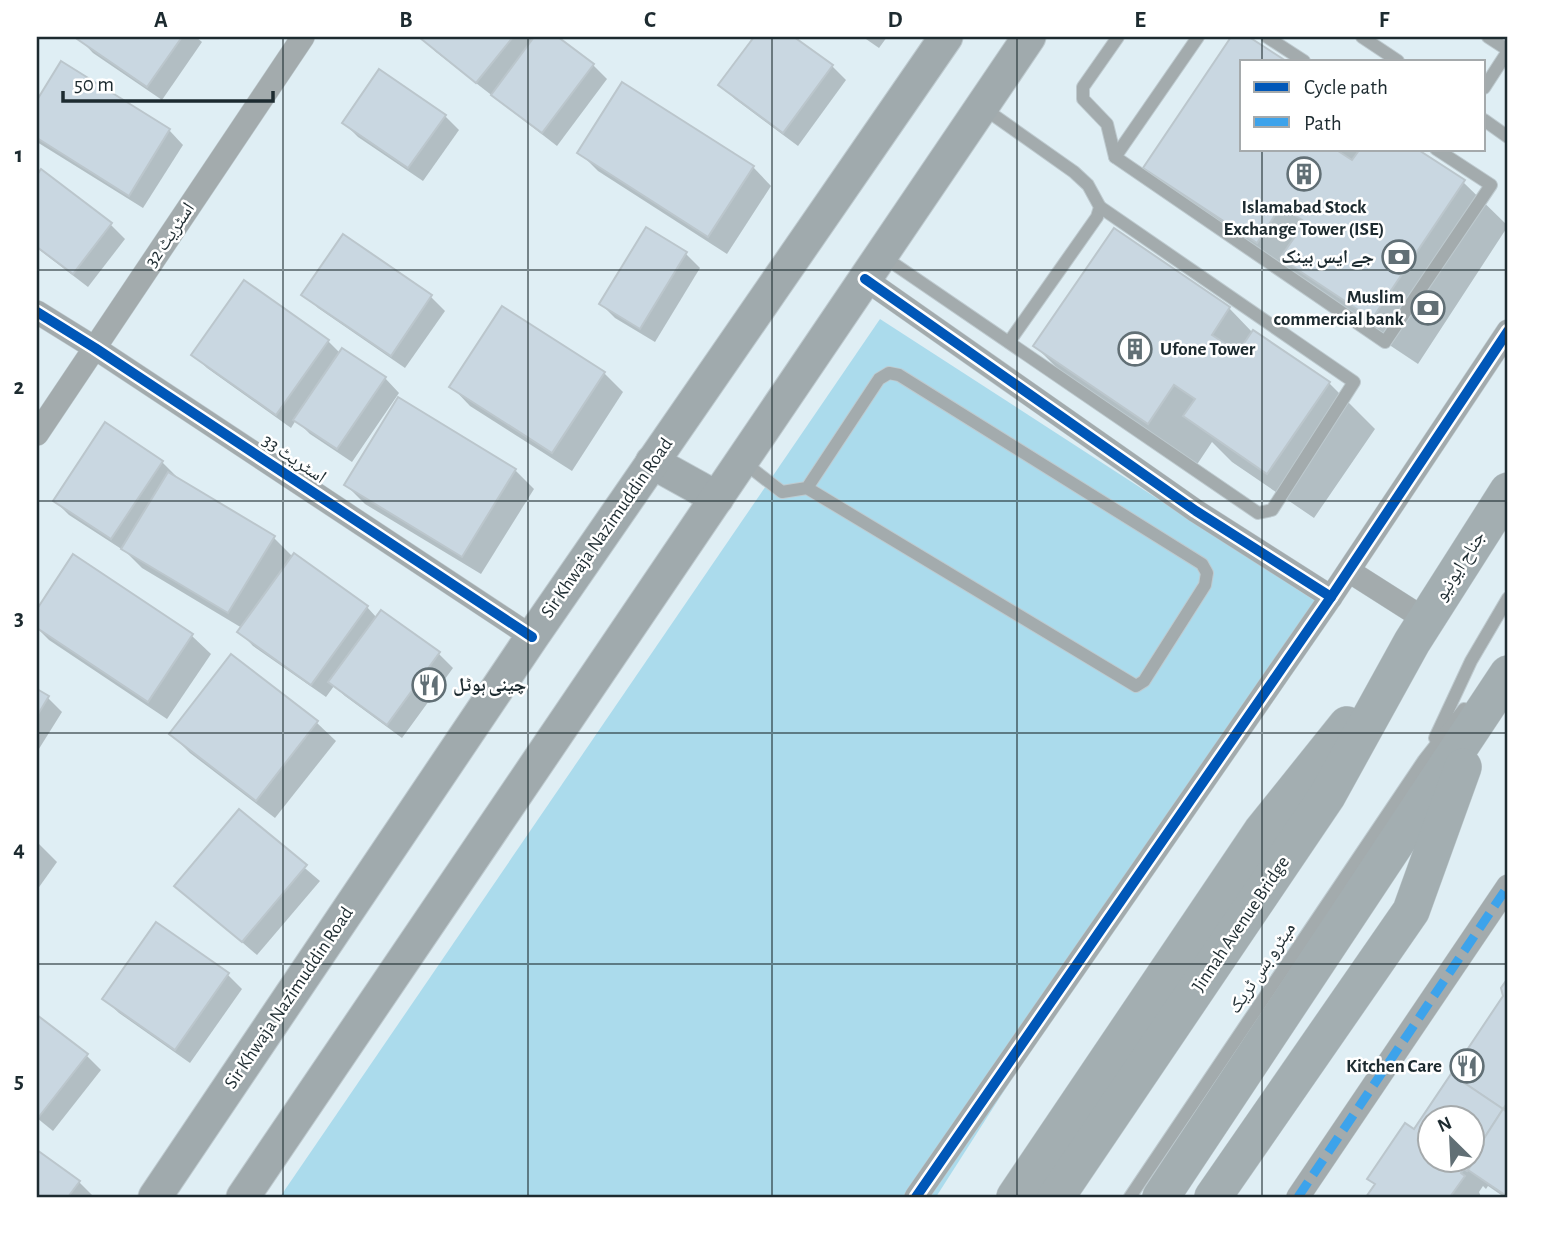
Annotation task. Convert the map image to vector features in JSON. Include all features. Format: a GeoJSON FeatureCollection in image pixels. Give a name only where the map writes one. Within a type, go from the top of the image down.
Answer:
{"type":"FeatureCollection","features":[{"type":"Feature","properties":{"kind":"main road","name":"Sir Khwaja Nazimuddin Road"},"geometry":{"type":"LineString","coordinates":[[155,1197],[532,637],[946,37]]}},
{"type":"Feature","properties":{"kind":"main road"},"geometry":{"type":"LineString","coordinates":[[243,1197],[1029,37]]}},
{"type":"Feature","properties":{"kind":"main road"},"geometry":{"type":"LineString","coordinates":[[652,462],[717,498]]}},
{"type":"Feature","properties":{"kind":"main road","name":"جناح ایونیو"},"geometry":{"type":"LineString","coordinates":[[1419,631],[1508,491]]}},
{"type":"Feature","properties":{"kind":"main road"},"geometry":{"type":"LineString","coordinates":[[1015,1197],[1262,831],[1419,631]]}},
{"type":"Feature","properties":{"kind":"main road","name":"Jinnah Avenue Bridge"},"geometry":{"type":"LineString","coordinates":[[1056,1197],[1327,796],[1419,631]]}},
{"type":"Feature","properties":{"kind":"main road"},"geometry":{"type":"LineString","coordinates":[[1161,1197],[1395,845],[1500,671]]}},
{"type":"Feature","properties":{"kind":"main road"},"geometry":{"type":"LineString","coordinates":[[1213,1197],[1411,911],[1479,703]]}},
{"type":"Feature","properties":{"kind":"street","name":"اسٹریٹ 32"},"geometry":{"type":"LineString","coordinates":[[37,434],[303,37]]}},
{"type":"Feature","properties":{"kind":"street"},"geometry":{"type":"LineString","coordinates":[[873,267],[1196,511],[1331,597]]}},
{"type":"Feature","properties":{"kind":"street","name":"اسٹریٹ 33"},"geometry":{"type":"LineString","coordinates":[[37,312],[532,637]]}},
{"type":"Feature","properties":{"kind":"street"},"geometry":{"type":"LineString","coordinates":[[916,1197],[1349,571],[1508,331]]}},
{"type":"Feature","properties":{"kind":"street"},"geometry":{"type":"LineString","coordinates":[[1349,571],[1419,631]]}},
{"type":"Feature","properties":{"kind":"street"},"geometry":{"type":"LineString","coordinates":[[1298,1197],[1508,886]]}},
{"type":"Feature","properties":{"kind":"lane"},"geometry":{"type":"LineString","coordinates":[[1118,37],[1083,87],[1083,99],[1107,124],[1115,157],[1385,342],[1491,185],[1438,150]]}},
{"type":"Feature","properties":{"kind":"lane"},"geometry":{"type":"LineString","coordinates":[[1115,157],[1198,37]]}},
{"type":"Feature","properties":{"kind":"lane"},"geometry":{"type":"LineString","coordinates":[[1267,37],[1302,60]]}},
{"type":"Feature","properties":{"kind":"lane"},"geometry":{"type":"LineString","coordinates":[[1362,37],[1396,60]]}},
{"type":"Feature","properties":{"kind":"lane"},"geometry":{"type":"LineString","coordinates":[[1486,85],[1508,51],[1488,37]]}},
{"type":"Feature","properties":{"kind":"lane"},"geometry":{"type":"LineString","coordinates":[[873,267],[1009,342],[1258,513],[1272,510],[1354,382],[1100,207],[1088,185],[1074,172],[982,107]]}},
{"type":"Feature","properties":{"kind":"lane"},"geometry":{"type":"LineString","coordinates":[[1486,121],[1508,137]]}},
{"type":"Feature","properties":{"kind":"lane"},"geometry":{"type":"LineString","coordinates":[[1009,342],[1097,217],[1100,207]]}},
{"type":"Feature","properties":{"kind":"lane"},"geometry":{"type":"LineString","coordinates":[[741,461],[782,492],[807,488],[1136,686],[1144,681],[1205,585],[1207,573],[1202,564],[899,374],[889,373],[880,379],[807,488]]}},
{"type":"Feature","properties":{"kind":"lane","name":"میٹرو بس ٹریک"},"geometry":{"type":"LineString","coordinates":[[1130,1197],[1424,760],[1471,661],[1508,598]]}},
{"type":"Feature","properties":{"kind":"lane","name":"میٹرو بس ٹریک"},"geometry":{"type":"LineString","coordinates":[[1424,760],[1479,703]]}},
{"type":"Feature","properties":{"kind":"shaded area"},"geometry":{"type":"Polygon","coordinates":[[[880,319],[1317,602],[936,1197],[280,1197],[880,319]]]}},
{"type":"Feature","properties":{"kind":"building"},"geometry":{"type":"Polygon","coordinates":[[[182,37],[147,87],[77,39],[182,37]]]}},
{"type":"Feature","properties":{"kind":"building"},"geometry":{"type":"Polygon","coordinates":[[[421,37],[513,37],[476,83],[421,37]]]}},
{"type":"Feature","properties":{"kind":"building"},"geometry":{"type":"Polygon","coordinates":[[[534,37],[558,37],[594,64],[542,133],[491,95],[534,37]]]}},
{"type":"Feature","properties":{"kind":"building"},"geometry":{"type":"Polygon","coordinates":[[[754,37],[794,37],[833,65],[783,133],[718,85],[754,37]]]}},
{"type":"Feature","properties":{"kind":"building","name":"Islamabad Stock Exchange Tower (ISE)"},"geometry":{"type":"Polygon","coordinates":[[[1231,37],[1249,37],[1284,60],[1240,60],[1240,150],[1337,150],[1352,160],[1359,150],[1419,150],[1465,180],[1372,319],[1280,258],[1305,222],[1281,206],[1257,243],[1143,168],[1231,37]]]}},
{"type":"Feature","properties":{"kind":"building"},"geometry":{"type":"Polygon","coordinates":[[[61,61],[170,129],[129,196],[37,138],[37,100],[61,61]]]}},
{"type":"Feature","properties":{"kind":"building"},"geometry":{"type":"Polygon","coordinates":[[[379,69],[446,115],[408,168],[342,123],[379,69]]]}},
{"type":"Feature","properties":{"kind":"building"},"geometry":{"type":"Polygon","coordinates":[[[622,82],[754,166],[708,237],[577,153],[622,82]]]}},
{"type":"Feature","properties":{"kind":"building"},"geometry":{"type":"Polygon","coordinates":[[[41,169],[112,223],[73,274],[37,247],[37,175],[41,169]]]}},
{"type":"Feature","properties":{"kind":"building"},"geometry":{"type":"Polygon","coordinates":[[[646,227],[687,252],[640,329],[599,304],[646,227]]]}},
{"type":"Feature","properties":{"kind":"building","name":"Ufone Tower"},"geometry":{"type":"Polygon","coordinates":[[[1114,228],[1230,307],[1212,335],[1238,352],[1253,330],[1330,382],[1267,474],[1183,416],[1195,399],[1174,385],[1148,424],[1033,346],[1114,228]]]}},
{"type":"Feature","properties":{"kind":"building"},"geometry":{"type":"Polygon","coordinates":[[[343,234],[432,295],[391,356],[301,295],[343,234]]]}},
{"type":"Feature","properties":{"kind":"building"},"geometry":{"type":"Polygon","coordinates":[[[244,280],[329,340],[276,415],[191,355],[244,280]]]}},
{"type":"Feature","properties":{"kind":"building"},"geometry":{"type":"Polygon","coordinates":[[[502,306],[605,372],[552,453],[449,387],[502,306]]]}},
{"type":"Feature","properties":{"kind":"building"},"geometry":{"type":"Polygon","coordinates":[[[342,348],[386,377],[337,449],[293,420],[342,348]]]}},
{"type":"Feature","properties":{"kind":"building"},"geometry":{"type":"Polygon","coordinates":[[[398,397],[516,469],[462,557],[344,485],[398,397]]]}},
{"type":"Feature","properties":{"kind":"building"},"geometry":{"type":"Polygon","coordinates":[[[105,422],[163,461],[111,539],[53,501],[105,422]]]}},
{"type":"Feature","properties":{"kind":"building"},"geometry":{"type":"Polygon","coordinates":[[[168,472],[275,536],[228,613],[121,549],[168,472]]]}},
{"type":"Feature","properties":{"kind":"building"},"geometry":{"type":"Polygon","coordinates":[[[294,553],[368,606],[311,685],[237,632],[294,553]]]}},
{"type":"Feature","properties":{"kind":"building"},"geometry":{"type":"Polygon","coordinates":[[[73,554],[193,634],[148,702],[37,628],[37,609],[73,554]]]}},
{"type":"Feature","properties":{"kind":"building"},"geometry":{"type":"Polygon","coordinates":[[[381,610],[440,652],[387,725],[328,682],[381,610]]]}},
{"type":"Feature","properties":{"kind":"building"},"geometry":{"type":"Polygon","coordinates":[[[231,654],[318,721],[256,801],[169,734],[231,654]]]}},
{"type":"Feature","properties":{"kind":"building"},"geometry":{"type":"Polygon","coordinates":[[[37,689],[49,696],[37,716],[37,689]]]}},
{"type":"Feature","properties":{"kind":"building"},"geometry":{"type":"Polygon","coordinates":[[[239,809],[307,865],[242,942],[174,886],[239,809]]]}},
{"type":"Feature","properties":{"kind":"building"},"geometry":{"type":"Polygon","coordinates":[[[156,922],[229,973],[175,1050],[102,999],[156,922]]]}},
{"type":"Feature","properties":{"kind":"building"},"geometry":{"type":"Polygon","coordinates":[[[1508,978],[1508,1102],[1503,1109],[1451,1074],[1503,996],[1501,988],[1508,978]]]}},
{"type":"Feature","properties":{"kind":"building"},"geometry":{"type":"Polygon","coordinates":[[[37,1015],[88,1054],[38,1118],[37,1117],[37,1015]]]}},
{"type":"Feature","properties":{"kind":"building"},"geometry":{"type":"Polygon","coordinates":[[[1451,1074],[1503,1109],[1486,1135],[1486,1104],[1431,1104],[1451,1074]]]}},
{"type":"Feature","properties":{"kind":"building"},"geometry":{"type":"Polygon","coordinates":[[[1503,1109],[1508,1113],[1508,1197],[1474,1174],[1486,1174],[1486,1135],[1503,1109]]]}},
{"type":"Feature","properties":{"kind":"building"},"geometry":{"type":"Polygon","coordinates":[[[1405,1123],[1414,1129],[1416,1126],[1416,1174],[1465,1176],[1450,1197],[1366,1197],[1375,1184],[1367,1179],[1405,1123]]]}},
{"type":"Feature","properties":{"kind":"building"},"geometry":{"type":"Polygon","coordinates":[[[37,1150],[80,1181],[68,1197],[37,1197],[37,1150]]]}},
{"type":"Feature","properties":{"kind":"marked path"},"geometry":{"type":"LineString","coordinates":[[1298,1197],[1508,886]]}},
{"type":"Feature","properties":{"kind":"cycle path"},"geometry":{"type":"LineString","coordinates":[[865,279],[1196,511],[1331,597]]}},
{"type":"Feature","properties":{"kind":"cycle path"},"geometry":{"type":"LineString","coordinates":[[37,312],[532,637]]}},
{"type":"Feature","properties":{"kind":"cycle path"},"geometry":{"type":"LineString","coordinates":[[916,1197],[1331,597],[1508,331]]}},
{"type":"Feature","properties":{"kind":"place","name":"Islamabad Stock Exchange Tower (ISE)"},"geometry":{"type":"Point","coordinates":[1304,174]}},
{"type":"Feature","properties":{"kind":"place","name":"جے ایس بینک"},"geometry":{"type":"Point","coordinates":[1399,257]}},
{"type":"Feature","properties":{"kind":"place","name":"Muslim commercial bank"},"geometry":{"type":"Point","coordinates":[1428,308]}},
{"type":"Feature","properties":{"kind":"place","name":"Ufone Tower"},"geometry":{"type":"Point","coordinates":[1135,349]}},
{"type":"Feature","properties":{"kind":"place","name":"چینی ہوٹل"},"geometry":{"type":"Point","coordinates":[429,685]}},
{"type":"Feature","properties":{"kind":"place","name":"Kitchen Care"},"geometry":{"type":"Point","coordinates":[1467,1066]}}]}
